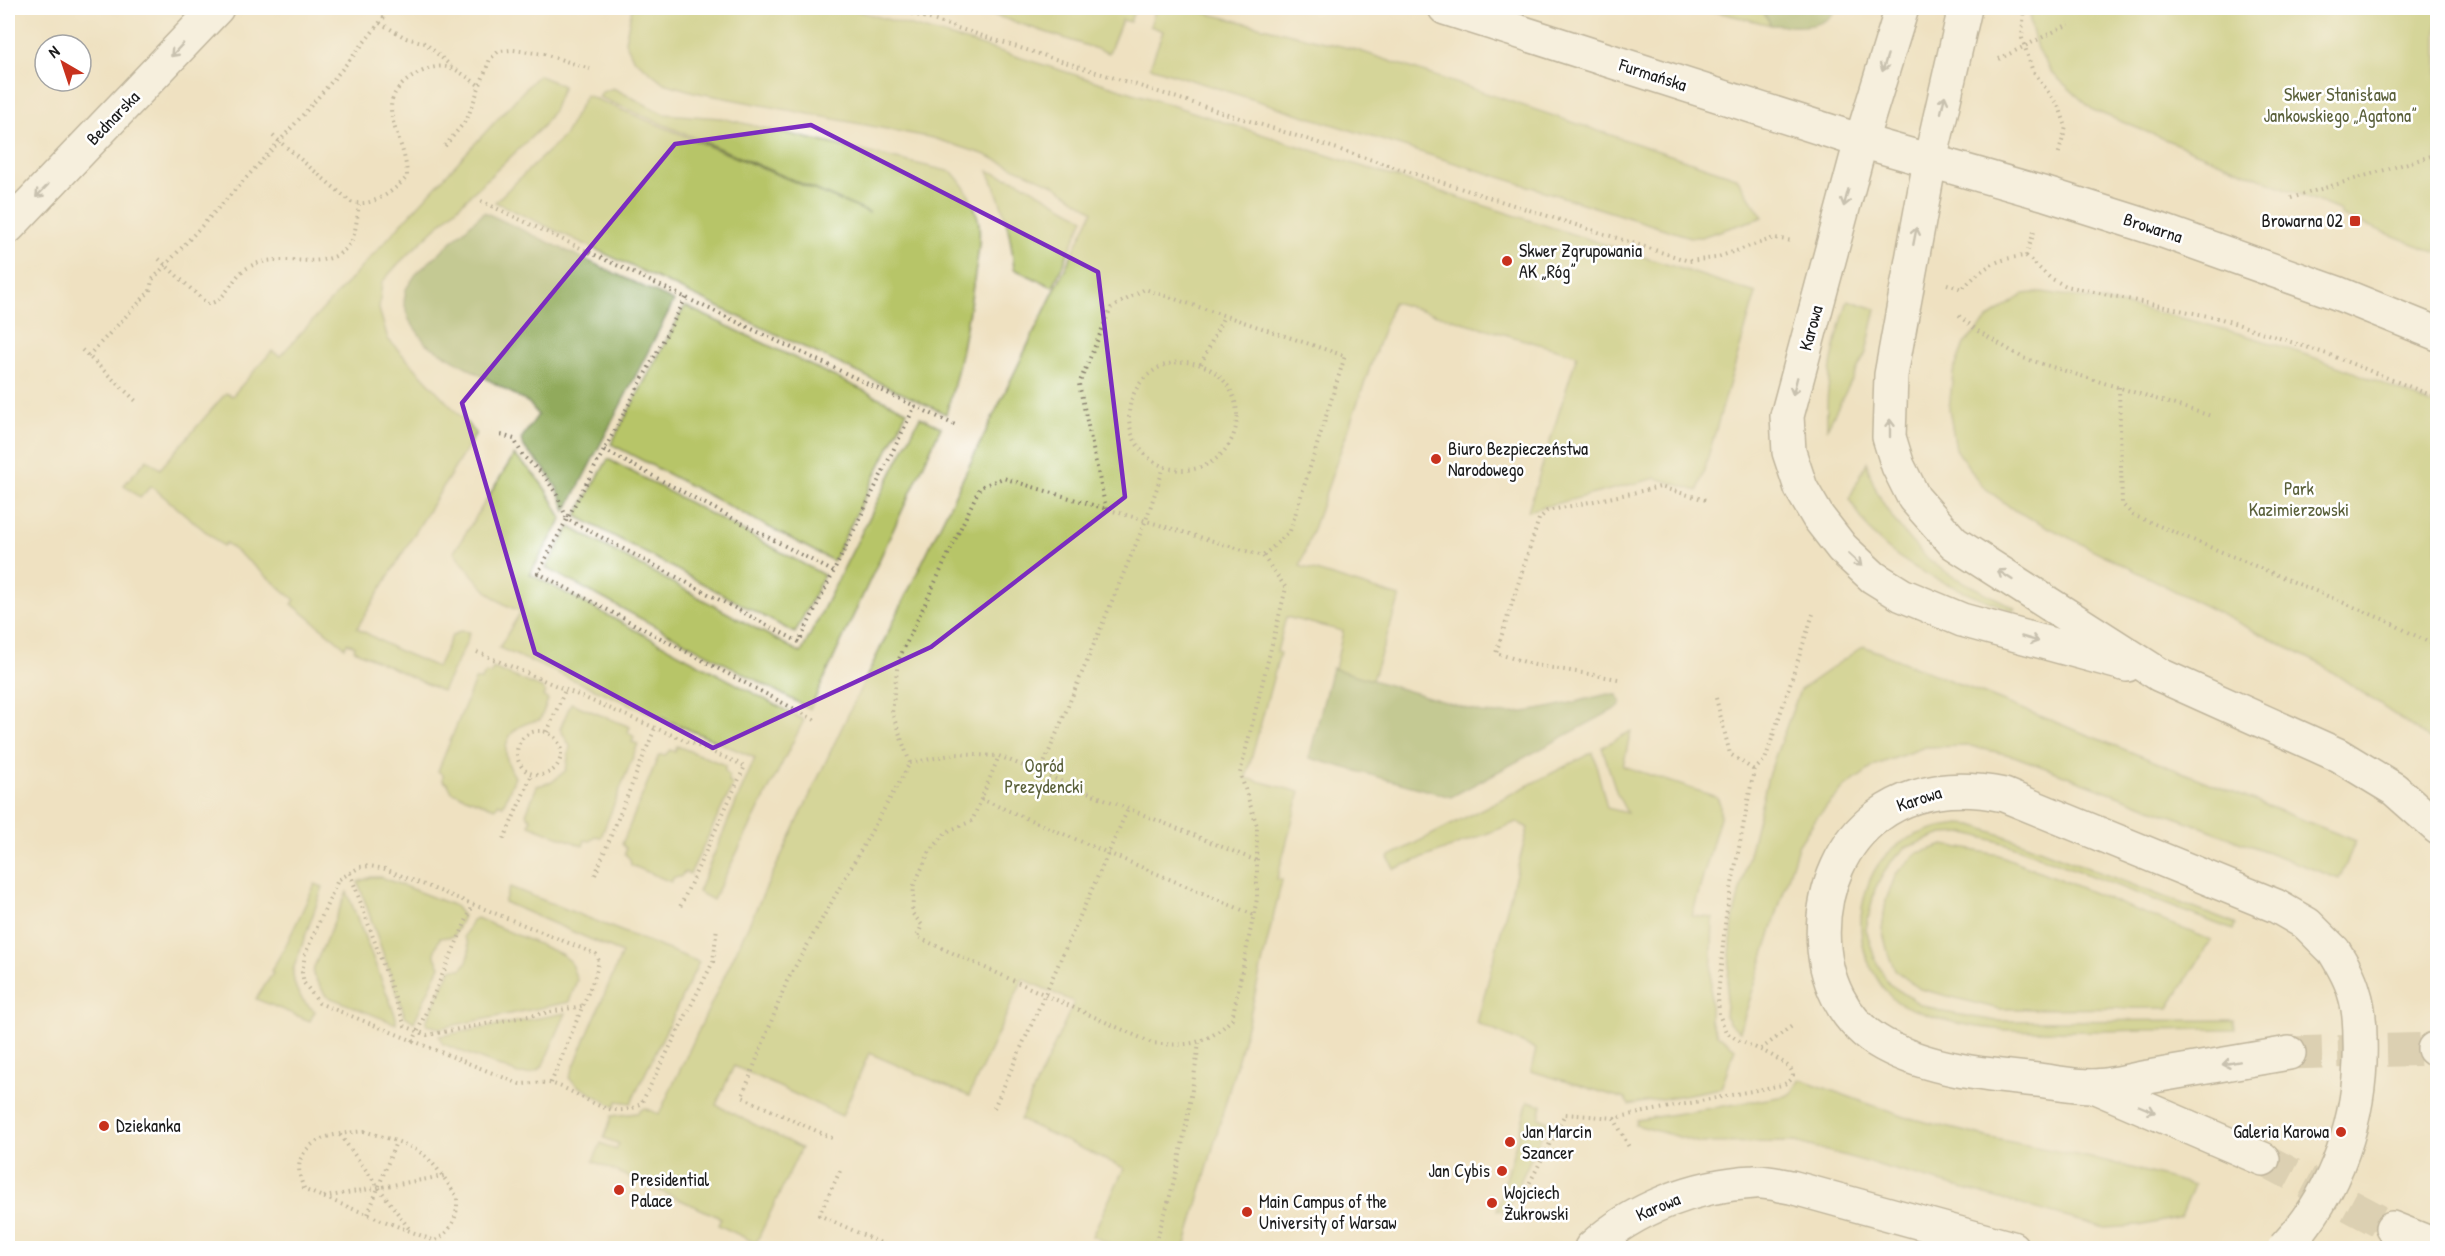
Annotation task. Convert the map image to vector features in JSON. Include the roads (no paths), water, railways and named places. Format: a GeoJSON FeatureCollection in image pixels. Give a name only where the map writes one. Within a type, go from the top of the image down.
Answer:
{"type":"FeatureCollection","features":[{"type":"Feature","properties":{"kind":"street","name":"Bednarska"},"geometry":{"type":"LineString","coordinates":[[8,227],[217,8]]}},
{"type":"Feature","properties":{"kind":"street","name":"Furmańska"},"geometry":{"type":"LineString","coordinates":[[1445,8],[1861,141]]}},
{"type":"Feature","properties":{"kind":"street","name":"Karowa"},"geometry":{"type":"LineString","coordinates":[[1902,8],[1861,141],[1787,416],[1790,452],[1801,488],[1818,517],[1842,548],[1874,576],[1902,595],[1962,620],[2160,675]]}},
{"type":"Feature","properties":{"kind":"street","name":"Karowa"},"geometry":{"type":"LineString","coordinates":[[1965,8],[1930,160],[1891,375],[1890,437],[1898,466],[1914,498],[1954,543],[2160,675],[2338,755],[2394,789],[2438,828]]}},
{"type":"Feature","properties":{"kind":"street","name":"Browarna"},"geometry":{"type":"LineString","coordinates":[[1861,141],[2174,235],[2337,293],[2438,334]]}},
{"type":"Feature","properties":{"kind":"street","name":"Karowa"},"geometry":{"type":"LineString","coordinates":[[2284,1248],[2303,1228],[2333,1174],[2346,1142],[2358,1090],[2361,1065],[2360,1018],[2355,993],[2334,951],[2307,924],[2276,906],[2004,795],[1978,790],[1952,789],[1925,793],[1900,802],[1878,816],[1860,832],[1845,852],[1834,874],[1827,897],[1823,942],[1825,962],[1835,992],[1852,1018],[1866,1033],[1900,1053],[1947,1067],[1983,1074],[2093,1086],[2289,1053]]}},
{"type":"Feature","properties":{"kind":"street","name":"Karowa"},"geometry":{"type":"LineString","coordinates":[[2093,1086],[2264,1159]]}},
{"type":"Feature","properties":{"kind":"street","name":"Karowa"},"geometry":{"type":"LineString","coordinates":[[1591,1248],[1629,1219],[1665,1202],[1707,1188],[1756,1182],[1791,1187],[2012,1248]]}},
{"type":"Feature","properties":{"kind":"street"},"geometry":{"type":"LineString","coordinates":[[2392,1228],[2427,1242],[2438,1243]]}},
{"type":"Feature","properties":{"kind":"tunnel"},"geometry":{"type":"LineString","coordinates":[[2289,1053],[2434,1049]]}},
{"type":"Feature","properties":{"kind":"tunnel"},"geometry":{"type":"LineString","coordinates":[[2263,1159],[2392,1228]]}},
{"type":"Feature","properties":{"kind":"place","name":"Browarna 02"},"geometry":{"type":"Point","coordinates":[2355,221]}},
{"type":"Feature","properties":{"kind":"place","name":"Skwer Zgrupowania AK „Róg”"},"geometry":{"type":"Point","coordinates":[1507,261]}},
{"type":"Feature","properties":{"kind":"place","name":"Biuro Bezpieczeństwa Narodowego"},"geometry":{"type":"Point","coordinates":[1436,459]}},
{"type":"Feature","properties":{"kind":"place","name":"Dziekanka"},"geometry":{"type":"Point","coordinates":[104,1126]}},
{"type":"Feature","properties":{"kind":"place","name":"Galeria Karowa"},"geometry":{"type":"Point","coordinates":[2341,1132]}},
{"type":"Feature","properties":{"kind":"place","name":"Jan Marcin Szancer"},"geometry":{"type":"Point","coordinates":[1510,1142]}},
{"type":"Feature","properties":{"kind":"place","name":"Jan Cybis"},"geometry":{"type":"Point","coordinates":[1502,1171]}},
{"type":"Feature","properties":{"kind":"place","name":"Presidential Palace"},"geometry":{"type":"Point","coordinates":[619,1190]}},
{"type":"Feature","properties":{"kind":"place","name":"Wojciech Żukrowski"},"geometry":{"type":"Point","coordinates":[1492,1203]}},
{"type":"Feature","properties":{"kind":"place","name":"Main Campus of the University of Warsaw"},"geometry":{"type":"Point","coordinates":[1247,1212]}},
{"type":"Feature","properties":{"kind":"park label","name":"Skwer Stanisława Jankowskiego „Agatona”"},"geometry":{"type":"Point","coordinates":[2340,106]}},
{"type":"Feature","properties":{"kind":"park label","name":"Park Kazimierzowski"},"geometry":{"type":"Point","coordinates":[2299,499]}},
{"type":"Feature","properties":{"kind":"park label","name":"Ogród Prezydencki"},"geometry":{"type":"Point","coordinates":[1044,776]}}]}
